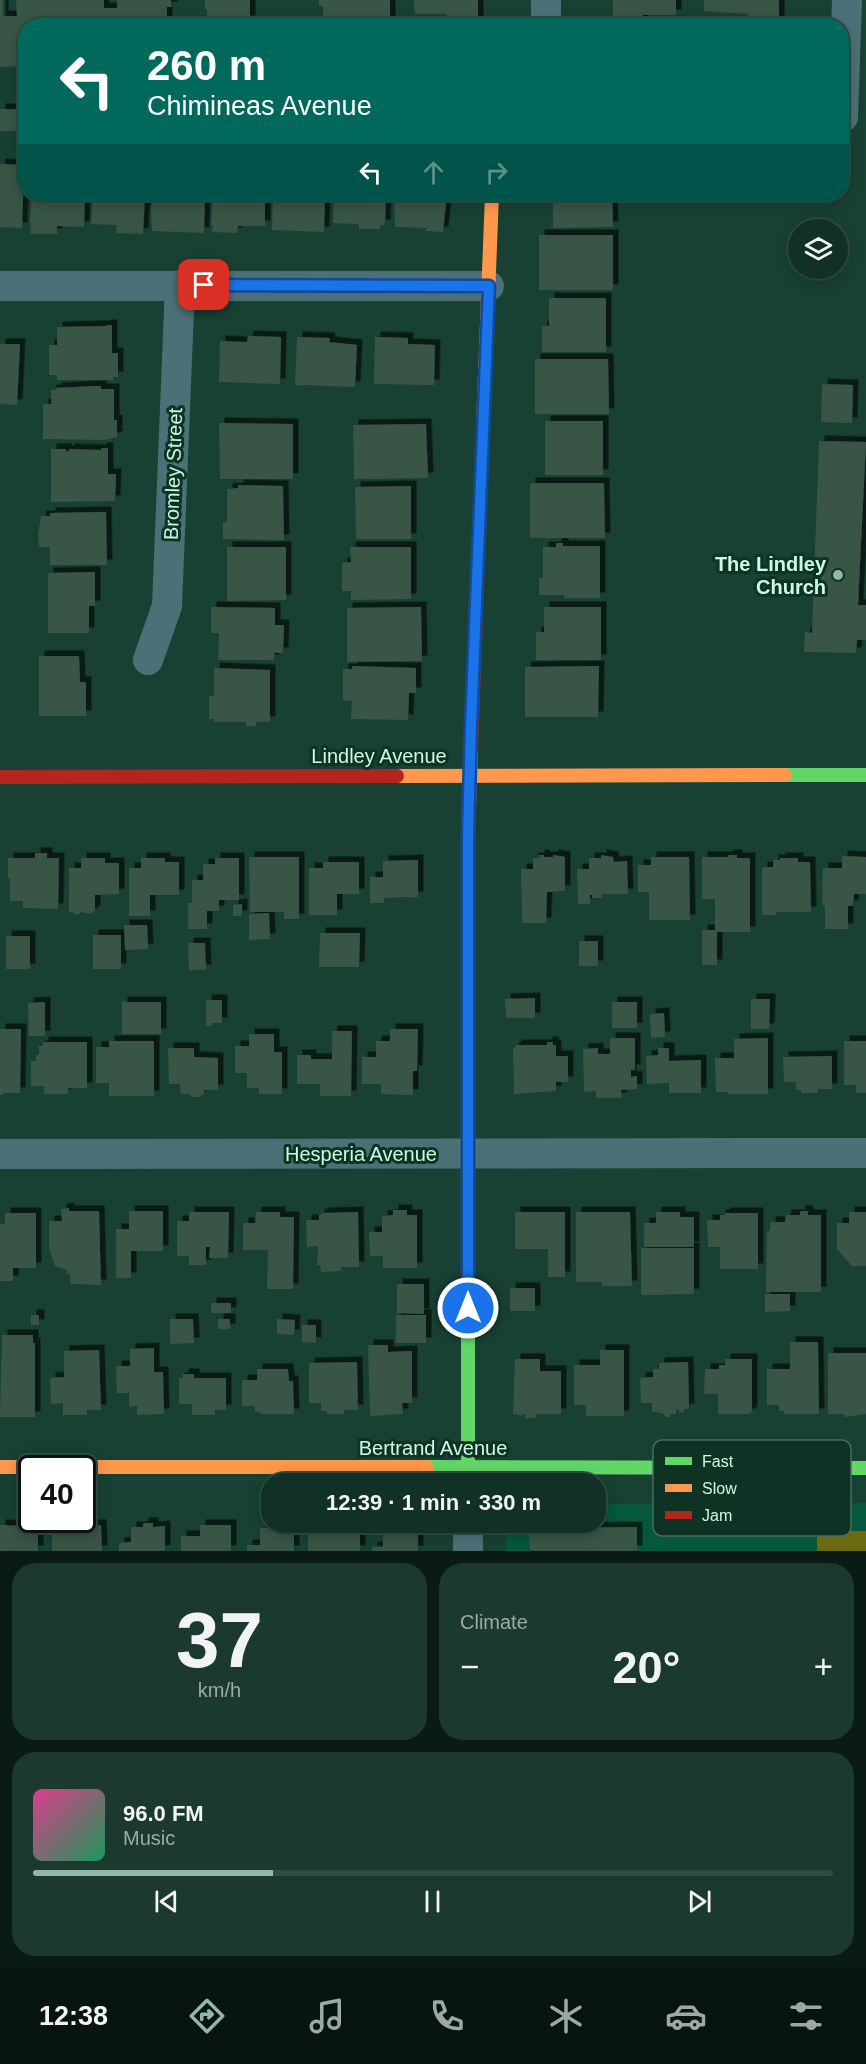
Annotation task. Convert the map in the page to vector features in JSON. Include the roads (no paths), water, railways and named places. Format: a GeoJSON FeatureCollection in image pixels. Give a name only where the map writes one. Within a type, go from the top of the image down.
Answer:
{"type":"FeatureCollection","features":[{"type":"Feature","properties":{"kind":"street"},"geometry":{"type":"LineString","coordinates":[[546,0],[546,18]]}},
{"type":"Feature","properties":{"kind":"street"},"geometry":{"type":"LineString","coordinates":[[846,0],[847,18]]}},
{"type":"Feature","properties":{"kind":"street"},"geometry":{"type":"LineString","coordinates":[[849,88],[850,117]]}},
{"type":"Feature","properties":{"kind":"street"},"geometry":{"type":"LineString","coordinates":[[468,1473],[467,983],[470,776],[492,201]]}},
{"type":"Feature","properties":{"kind":"street","name":"Bromley Street"},"geometry":{"type":"LineString","coordinates":[[148,660],[167,606],[180,285]]}},
{"type":"Feature","properties":{"kind":"street"},"geometry":{"type":"LineString","coordinates":[[0,286],[489,286]]}},
{"type":"Feature","properties":{"kind":"street","name":"Lindley Avenue"},"geometry":{"type":"LineString","coordinates":[[0,777],[866,775]]}},
{"type":"Feature","properties":{"kind":"street","name":"Hesperia Avenue"},"geometry":{"type":"LineString","coordinates":[[0,1154],[866,1153]]}},
{"type":"Feature","properties":{"kind":"street","name":"Bertrand Avenue"},"geometry":{"type":"LineString","coordinates":[[0,1467],[653,1468]]}},
{"type":"Feature","properties":{"kind":"street"},"geometry":{"type":"LineString","coordinates":[[468,1533],[468,1551]]}},
{"type":"Feature","properties":{"kind":"place","name":"The Lindley Church"},"geometry":{"type":"Point","coordinates":[838,575]}}]}
